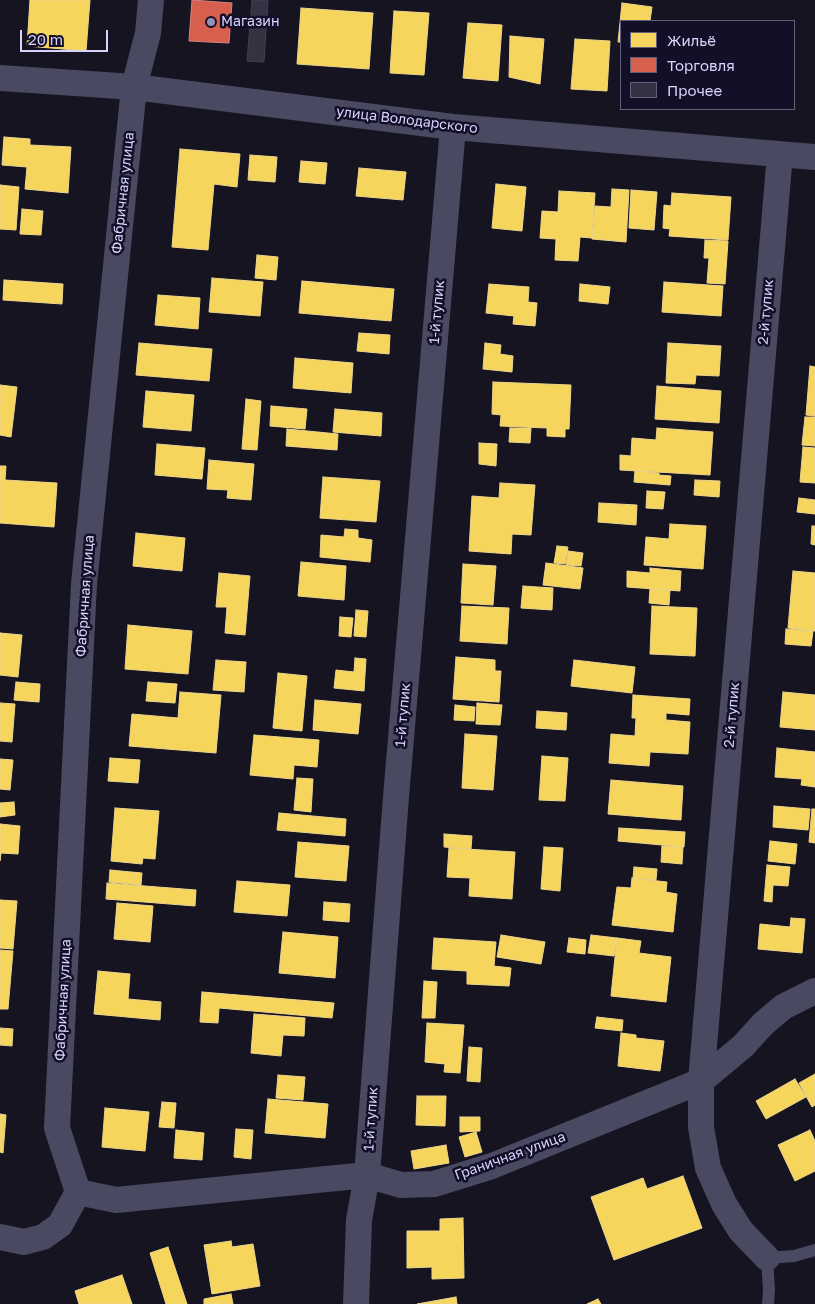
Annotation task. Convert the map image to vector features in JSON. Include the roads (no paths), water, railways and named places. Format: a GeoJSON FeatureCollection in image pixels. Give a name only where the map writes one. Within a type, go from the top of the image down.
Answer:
{"type":"FeatureCollection","features":[{"type":"Feature","properties":{"kind":"street","name":"Фабричная улица"},"geometry":{"type":"LineString","coordinates":[[78,1192],[57,1128],[84,584],[134,87],[148,33],[151,0]]}},
{"type":"Feature","properties":{"kind":"street","name":"улица Володарского"},"geometry":{"type":"LineString","coordinates":[[0,78],[134,87],[453,127],[815,157]]}},
{"type":"Feature","properties":{"kind":"street","name":"1-й тупик"},"geometry":{"type":"LineString","coordinates":[[356,1304],[359,1220],[367,1175],[396,797],[453,127]]}},
{"type":"Feature","properties":{"kind":"street","name":"2-й тупик"},"geometry":{"type":"LineString","coordinates":[[767,1258],[741,1231],[724,1204],[708,1168],[701,1127],[701,1081],[780,154]]}},
{"type":"Feature","properties":{"kind":"street","name":"Граничная улица"},"geometry":{"type":"LineString","coordinates":[[78,1192],[116,1200],[367,1175],[401,1185],[434,1184],[492,1166],[701,1081],[743,1046],[763,1024],[783,1008],[815,991]]}},
{"type":"Feature","properties":{"kind":"street"},"geometry":{"type":"LineString","coordinates":[[0,1237],[24,1242],[43,1238],[60,1225],[78,1192]]}},
{"type":"Feature","properties":{"kind":"lane"},"geometry":{"type":"LineString","coordinates":[[768,1304],[770,1290],[767,1258],[794,1256],[815,1250]]}},
{"type":"Feature","properties":{"kind":"place","name":"Магазин"},"geometry":{"type":"Point","coordinates":[211,22]}}]}
